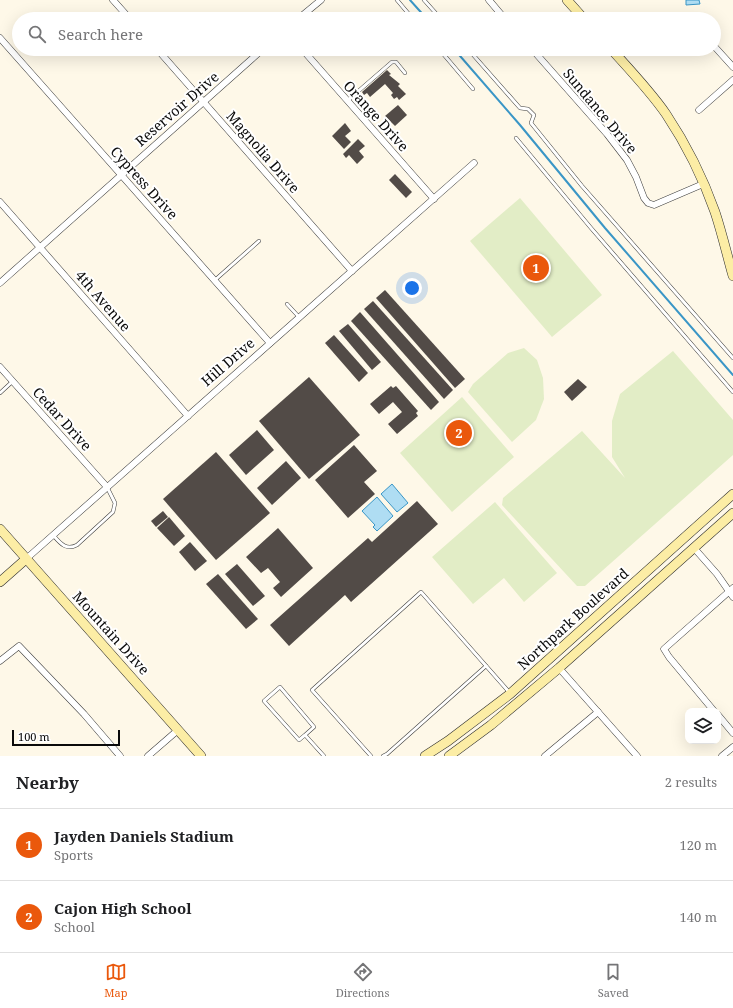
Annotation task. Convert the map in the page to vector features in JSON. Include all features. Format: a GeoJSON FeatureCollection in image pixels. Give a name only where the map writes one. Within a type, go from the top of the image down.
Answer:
{"type":"FeatureCollection","features":[{"type":"Feature","properties":{"kind":"main road"},"geometry":{"type":"LineString","coordinates":[[567,0],[578,12]]}},
{"type":"Feature","properties":{"kind":"main road"},"geometry":{"type":"LineString","coordinates":[[617,56],[665,112],[691,156],[715,211],[733,276]]}},
{"type":"Feature","properties":{"kind":"main road","name":"Northpark Boulevard"},"geometry":{"type":"LineString","coordinates":[[425,756],[473,723],[510,694],[733,494]]}},
{"type":"Feature","properties":{"kind":"main road"},"geometry":{"type":"LineString","coordinates":[[449,756],[491,725],[559,668],[733,513]]}},
{"type":"Feature","properties":{"kind":"main road","name":"Mountain Drive"},"geometry":{"type":"LineString","coordinates":[[0,529],[201,756]]}},
{"type":"Feature","properties":{"kind":"main road"},"geometry":{"type":"LineString","coordinates":[[685,538],[694,548]]}},
{"type":"Feature","properties":{"kind":"main road","name":"Hill Drive"},"geometry":{"type":"LineString","coordinates":[[0,582],[26,559]]}},
{"type":"Feature","properties":{"kind":"street"},"geometry":{"type":"LineString","coordinates":[[113,0],[124,12]]}},
{"type":"Feature","properties":{"kind":"street"},"geometry":{"type":"LineString","coordinates":[[306,12],[321,0]]}},
{"type":"Feature","properties":{"kind":"street"},"geometry":{"type":"LineString","coordinates":[[489,0],[499,12]]}},
{"type":"Feature","properties":{"kind":"street","name":"Cypress Drive"},"geometry":{"type":"LineString","coordinates":[[0,38],[12,51]]}},
{"type":"Feature","properties":{"kind":"street"},"geometry":{"type":"LineString","coordinates":[[721,54],[733,67]]}},
{"type":"Feature","properties":{"kind":"street","name":"Cypress Drive"},"geometry":{"type":"LineString","coordinates":[[16,56],[270,343]]}},
{"type":"Feature","properties":{"kind":"street","name":"Magnolia Drive"},"geometry":{"type":"LineString","coordinates":[[163,56],[352,271]]}},
{"type":"Feature","properties":{"kind":"street","name":"Reservoir Drive"},"geometry":{"type":"LineString","coordinates":[[0,283],[255,56]]}},
{"type":"Feature","properties":{"kind":"street","name":"Orange Drive"},"geometry":{"type":"LineString","coordinates":[[308,56],[434,199]]}},
{"type":"Feature","properties":{"kind":"street","name":"Sundance Drive"},"geometry":{"type":"LineString","coordinates":[[538,56],[607,134],[627,160],[636,177],[644,198],[648,203],[654,205],[703,184]]}},
{"type":"Feature","properties":{"kind":"street"},"geometry":{"type":"LineString","coordinates":[[700,110],[733,80]]}},
{"type":"Feature","properties":{"kind":"street","name":"Hill Drive"},"geometry":{"type":"LineString","coordinates":[[26,559],[474,163]]}},
{"type":"Feature","properties":{"kind":"street","name":"4th Avenue"},"geometry":{"type":"LineString","coordinates":[[0,202],[188,416]]}},
{"type":"Feature","properties":{"kind":"street","name":"Cedar Drive"},"geometry":{"type":"LineString","coordinates":[[0,367],[107,487]]}},
{"type":"Feature","properties":{"kind":"street"},"geometry":{"type":"LineString","coordinates":[[694,548],[732,592],[664,649],[712,708]]}},
{"type":"Feature","properties":{"kind":"street"},"geometry":{"type":"LineString","coordinates":[[0,661],[19,646],[84,714],[120,756]]}},
{"type":"Feature","properties":{"kind":"street"},"geometry":{"type":"LineString","coordinates":[[559,668],[637,756]]}},
{"type":"Feature","properties":{"kind":"street"},"geometry":{"type":"LineString","coordinates":[[545,756],[598,712]]}},
{"type":"Feature","properties":{"kind":"street"},"geometry":{"type":"LineString","coordinates":[[721,719],[733,733]]}},
{"type":"Feature","properties":{"kind":"street"},"geometry":{"type":"LineString","coordinates":[[148,756],[178,730]]}},
{"type":"Feature","properties":{"kind":"street"},"geometry":{"type":"LineString","coordinates":[[722,756],[733,746]]}},
{"type":"Feature","properties":{"kind":"lane"},"geometry":{"type":"LineString","coordinates":[[397,0],[407,12]]}},
{"type":"Feature","properties":{"kind":"lane"},"geometry":{"type":"LineString","coordinates":[[424,0],[435,12]]}},
{"type":"Feature","properties":{"kind":"lane"},"geometry":{"type":"LineString","coordinates":[[445,56],[473,89]]}},
{"type":"Feature","properties":{"kind":"lane"},"geometry":{"type":"LineString","coordinates":[[474,56],[520,108],[528,109],[534,115],[531,123],[582,186],[733,358]]}},
{"type":"Feature","properties":{"kind":"lane"},"geometry":{"type":"LineString","coordinates":[[347,101],[392,62],[396,62],[405,73]]}},
{"type":"Feature","properties":{"kind":"lane"},"geometry":{"type":"LineString","coordinates":[[516,138],[591,228],[733,392]]}},
{"type":"Feature","properties":{"kind":"lane"},"geometry":{"type":"LineString","coordinates":[[215,281],[259,242]]}},
{"type":"Feature","properties":{"kind":"lane"},"geometry":{"type":"LineString","coordinates":[[287,304],[300,317]]}},
{"type":"Feature","properties":{"kind":"lane"},"geometry":{"type":"LineString","coordinates":[[0,393],[13,381]]}},
{"type":"Feature","properties":{"kind":"lane"},"geometry":{"type":"LineString","coordinates":[[53,535],[62,545],[68,548],[77,544],[113,512],[115,503],[107,487]]}},
{"type":"Feature","properties":{"kind":"lane"},"geometry":{"type":"LineString","coordinates":[[371,756],[312,690],[421,592],[510,694]]}},
{"type":"Feature","properties":{"kind":"lane"},"geometry":{"type":"LineString","coordinates":[[383,756],[486,666]]}},
{"type":"Feature","properties":{"kind":"lane"},"geometry":{"type":"LineString","coordinates":[[280,688],[314,727],[306,735],[299,740],[264,701],[280,688]]}},
{"type":"Feature","properties":{"kind":"lane"},"geometry":{"type":"LineString","coordinates":[[306,735],[324,756]]}},
{"type":"Feature","properties":{"kind":"green space"},"geometry":{"type":"Polygon","coordinates":[[[520,198],[602,295],[552,337],[470,241],[520,198]]]}},
{"type":"Feature","properties":{"kind":"green space"},"geometry":{"type":"Polygon","coordinates":[[[524,348],[537,360],[543,378],[544,399],[536,420],[512,442],[468,392],[473,384],[508,353],[524,348]]]}},
{"type":"Feature","properties":{"kind":"green space"},"geometry":{"type":"Polygon","coordinates":[[[673,351],[733,420],[733,455],[585,586],[577,586],[502,505],[503,498],[582,431],[625,478],[612,457],[612,421],[620,394],[673,351]]]}},
{"type":"Feature","properties":{"kind":"green space"},"geometry":{"type":"Polygon","coordinates":[[[462,397],[514,457],[452,512],[400,453],[462,397]]]}},
{"type":"Feature","properties":{"kind":"green space"},"geometry":{"type":"Polygon","coordinates":[[[495,502],[557,573],[524,602],[504,578],[473,604],[432,557],[495,502]]]}},
{"type":"Feature","properties":{"kind":"water"},"geometry":{"type":"Polygon","coordinates":[[[686,0],[699,0],[700,4],[686,5],[686,0]]]}},
{"type":"Feature","properties":{"kind":"water"},"geometry":{"type":"Polygon","coordinates":[[[392,484],[408,503],[397,512],[381,494],[392,484]]]}},
{"type":"Feature","properties":{"kind":"water"},"geometry":{"type":"Polygon","coordinates":[[[377,497],[393,516],[377,531],[373,527],[375,525],[362,511],[377,497]]]}},
{"type":"Feature","properties":{"kind":"building"},"geometry":{"type":"Polygon","coordinates":[[[387,70],[391,74],[389,75],[400,84],[398,86],[406,94],[399,100],[397,97],[394,99],[391,95],[393,93],[385,84],[370,97],[367,93],[364,95],[362,92],[387,70]]]}},
{"type":"Feature","properties":{"kind":"building"},"geometry":{"type":"Polygon","coordinates":[[[398,105],[407,115],[395,126],[385,116],[398,105]]]}},
{"type":"Feature","properties":{"kind":"building"},"geometry":{"type":"Polygon","coordinates":[[[345,123],[351,131],[345,136],[351,142],[344,149],[332,136],[345,123]]]}},
{"type":"Feature","properties":{"kind":"building"},"geometry":{"type":"Polygon","coordinates":[[[358,139],[365,146],[359,151],[364,157],[357,164],[349,155],[346,158],[343,154],[358,139]]]}},
{"type":"Feature","properties":{"kind":"building"},"geometry":{"type":"Polygon","coordinates":[[[395,174],[412,192],[406,198],[389,180],[395,174]]]}},
{"type":"Feature","properties":{"kind":"building"},"geometry":{"type":"Polygon","coordinates":[[[385,290],[465,379],[455,388],[376,298],[385,290]]]}},
{"type":"Feature","properties":{"kind":"building"},"geometry":{"type":"Polygon","coordinates":[[[373,301],[453,390],[444,399],[364,309],[373,301]]]}},
{"type":"Feature","properties":{"kind":"building"},"geometry":{"type":"Polygon","coordinates":[[[360,312],[439,402],[431,410],[351,321],[360,312]]]}},
{"type":"Feature","properties":{"kind":"building"},"geometry":{"type":"Polygon","coordinates":[[[348,324],[381,362],[372,370],[339,331],[348,324]]]}},
{"type":"Feature","properties":{"kind":"building"},"geometry":{"type":"Polygon","coordinates":[[[334,335],[368,373],[359,382],[325,343],[334,335]]]}},
{"type":"Feature","properties":{"kind":"building"},"geometry":{"type":"Polygon","coordinates":[[[309,377],[360,435],[309,479],[259,421],[309,377]]]}},
{"type":"Feature","properties":{"kind":"building"},"geometry":{"type":"Polygon","coordinates":[[[578,379],[587,387],[572,401],[564,392],[578,379]]]}},
{"type":"Feature","properties":{"kind":"building"},"geometry":{"type":"Polygon","coordinates":[[[391,386],[393,388],[396,386],[418,411],[416,413],[418,416],[397,434],[388,424],[402,412],[393,402],[379,414],[370,404],[391,386]]]}},
{"type":"Feature","properties":{"kind":"building"},"geometry":{"type":"Polygon","coordinates":[[[257,430],[274,450],[246,475],[229,455],[257,430]]]}},
{"type":"Feature","properties":{"kind":"building"},"geometry":{"type":"Polygon","coordinates":[[[354,445],[377,471],[364,482],[375,494],[348,518],[315,480],[354,445]]]}},
{"type":"Feature","properties":{"kind":"building"},"geometry":{"type":"Polygon","coordinates":[[[216,452],[270,513],[216,560],[163,499],[216,452]]]}},
{"type":"Feature","properties":{"kind":"building"},"geometry":{"type":"Polygon","coordinates":[[[286,461],[301,478],[272,505],[257,488],[286,461]]]}},
{"type":"Feature","properties":{"kind":"building"},"geometry":{"type":"Polygon","coordinates":[[[417,501],[438,524],[351,602],[345,595],[289,646],[270,625],[368,538],[372,542],[417,501]]]}},
{"type":"Feature","properties":{"kind":"building"},"geometry":{"type":"Polygon","coordinates":[[[163,511],[168,517],[156,527],[151,521],[163,511]]]}},
{"type":"Feature","properties":{"kind":"building"},"geometry":{"type":"Polygon","coordinates":[[[169,517],[185,536],[174,546],[157,528],[169,517]]]}},
{"type":"Feature","properties":{"kind":"building"},"geometry":{"type":"Polygon","coordinates":[[[278,528],[313,568],[281,597],[273,588],[280,582],[268,568],[261,573],[246,557],[278,528]]]}},
{"type":"Feature","properties":{"kind":"building"},"geometry":{"type":"Polygon","coordinates":[[[190,542],[207,561],[195,571],[179,552],[190,542]]]}},
{"type":"Feature","properties":{"kind":"building"},"geometry":{"type":"Polygon","coordinates":[[[237,564],[265,596],[253,606],[225,574],[237,564]]]}},
{"type":"Feature","properties":{"kind":"building"},"geometry":{"type":"Polygon","coordinates":[[[218,574],[258,619],[246,629],[206,584],[218,574]]]}},
{"type":"Feature","properties":{"kind":"waterway"},"geometry":{"type":"LineString","coordinates":[[410,0],[421,12]]}},
{"type":"Feature","properties":{"kind":"waterway"},"geometry":{"type":"LineString","coordinates":[[460,56],[520,125],[605,228],[733,375]]}},
{"type":"Feature","properties":{"kind":"place","name":"Jayden Daniels Stadium"},"geometry":{"type":"Point","coordinates":[536,268]}},
{"type":"Feature","properties":{"kind":"place","name":"Cajon High School"},"geometry":{"type":"Point","coordinates":[459,433]}}]}
